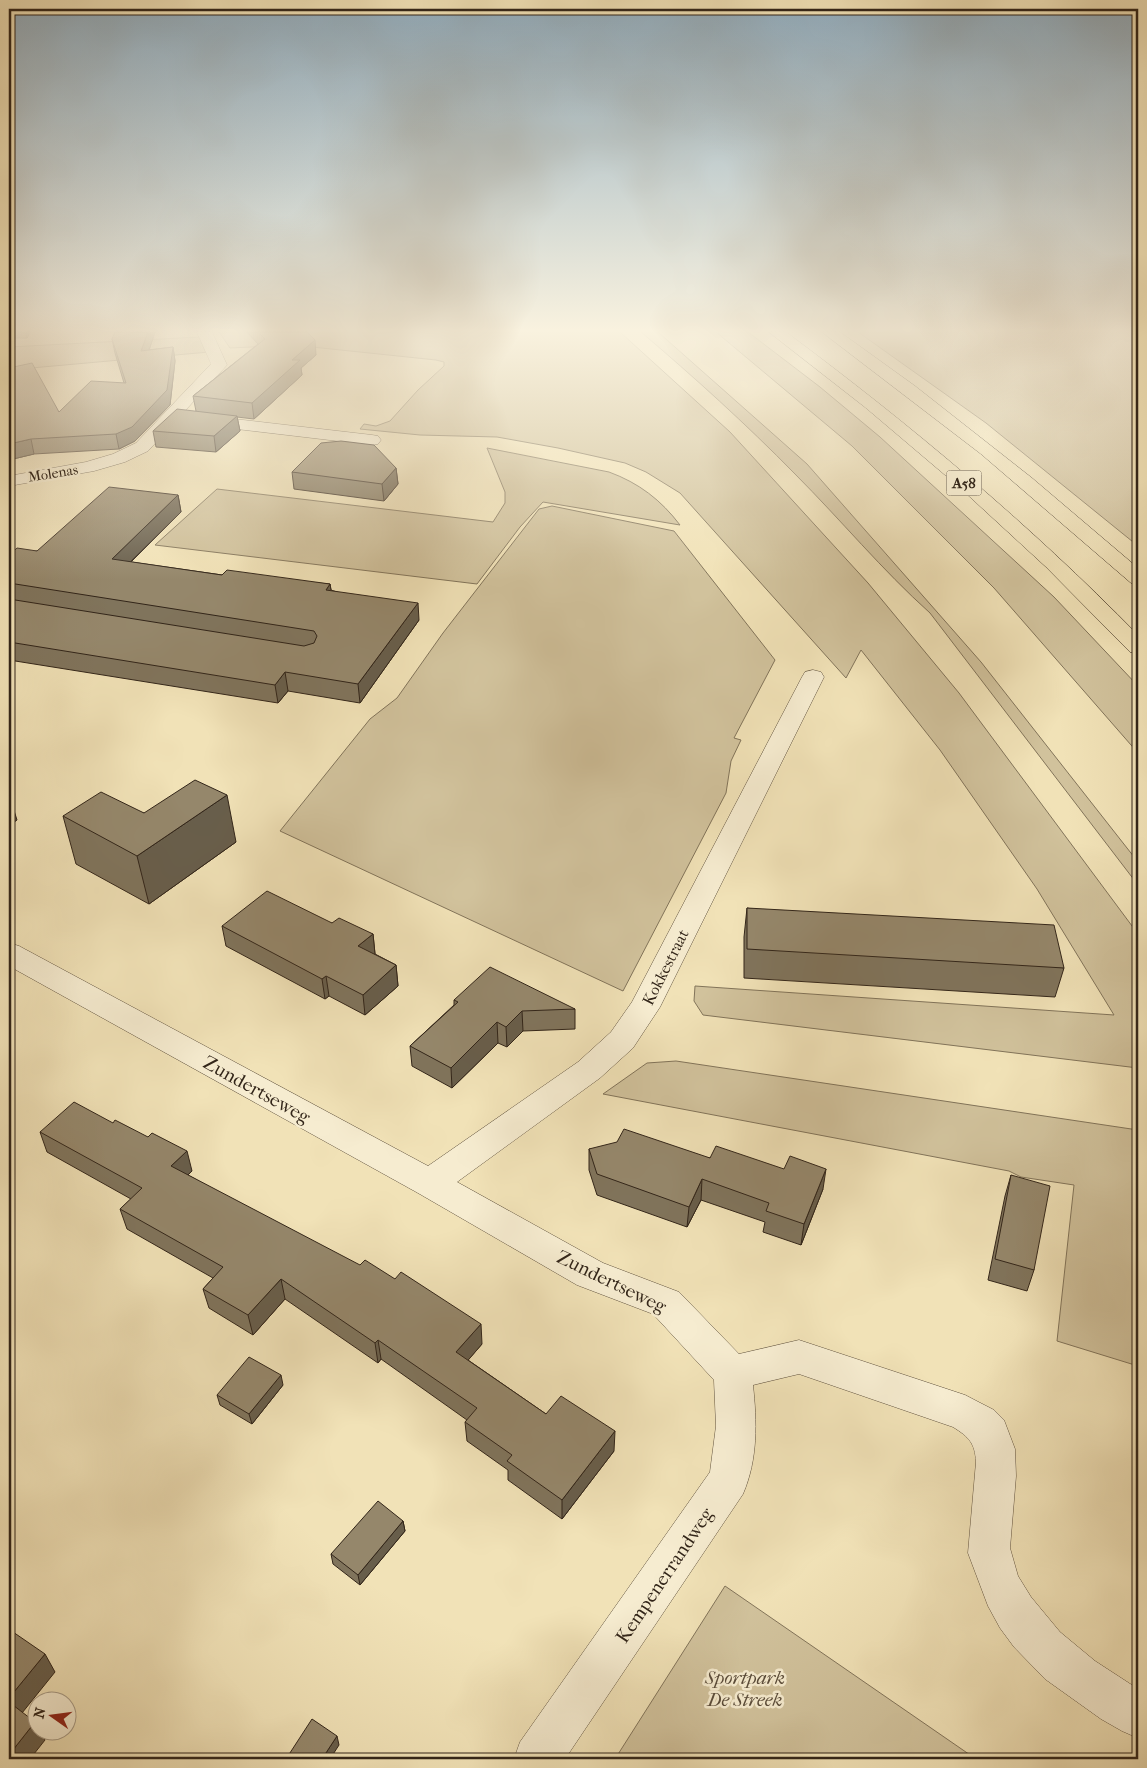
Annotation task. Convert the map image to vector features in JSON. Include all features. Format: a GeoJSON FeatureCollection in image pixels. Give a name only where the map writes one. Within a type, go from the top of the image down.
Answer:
{"type":"FeatureCollection","features":[{"type":"Feature","properties":{"kind":"highway","name":"A58"},"geometry":{"type":"LineString","coordinates":[[883,415],[1004,518],[1138,647]]}},
{"type":"Feature","properties":{"kind":"highway","name":"A58"},"geometry":{"type":"LineString","coordinates":[[942,415],[1061,510],[1138,579]]}},
{"type":"Feature","properties":{"kind":"street"},"geometry":{"type":"LineString","coordinates":[[172,416],[372,440]]}},
{"type":"Feature","properties":{"kind":"street","name":"Molenas"},"geometry":{"type":"LineString","coordinates":[[9,481],[88,467],[119,458],[142,447],[172,416]]}},
{"type":"Feature","properties":{"kind":"street","name":"Kokkestraat"},"geometry":{"type":"LineString","coordinates":[[430,1183],[589,1070],[622,1040],[644,1007],[813,678]]}},
{"type":"Feature","properties":{"kind":"street","name":"Zundertseweg"},"geometry":{"type":"LineString","coordinates":[[9,953],[430,1183],[590,1274],[666,1303],[732,1372]]}},
{"type":"Feature","properties":{"kind":"street"},"geometry":{"type":"LineString","coordinates":[[732,1372],[799,1358],[965,1412],[980,1422],[992,1438],[996,1460],[988,1549],[1003,1590],[1022,1622],[1047,1651],[1080,1679],[1138,1715]]}},
{"type":"Feature","properties":{"kind":"street","name":"Kempenerrandweg"},"geometry":{"type":"LineString","coordinates":[[537,1759],[729,1480],[736,1451],[738,1425],[732,1372]]}},
{"type":"Feature","properties":{"kind":"green space"},"geometry":{"type":"Polygon","coordinates":[[[396,415],[711,415],[730,432],[868,583],[959,693],[1138,934],[1138,1068],[703,1015],[694,1001],[695,986],[1114,1015],[1037,889],[940,750],[861,650],[846,678],[680,493],[646,472],[625,463],[558,448],[497,437],[420,435],[360,429],[364,424],[376,426],[390,421],[396,415]]]}},
{"type":"Feature","properties":{"kind":"green space"},"geometry":{"type":"Polygon","coordinates":[[[733,415],[751,415],[807,464],[981,662],[1138,862],[1138,885],[930,613],[895,580],[812,491],[733,415]]]}},
{"type":"Feature","properties":{"kind":"green space"},"geometry":{"type":"Polygon","coordinates":[[[814,415],[853,415],[1054,597],[1138,686],[1138,753],[994,588],[852,446],[814,415]]]}},
{"type":"Feature","properties":{"kind":"green space"},"geometry":{"type":"Polygon","coordinates":[[[974,415],[1138,415],[1138,546],[974,415]]]}},
{"type":"Feature","properties":{"kind":"green space"},"geometry":{"type":"Polygon","coordinates":[[[487,448],[609,472],[620,476],[649,493],[680,525],[543,502],[520,527],[477,584],[155,545],[217,489],[493,522],[505,503],[505,492],[487,448]]]}},
{"type":"Feature","properties":{"kind":"green space"},"geometry":{"type":"Polygon","coordinates":[[[552,506],[674,531],[775,660],[734,738],[741,740],[731,761],[726,793],[623,991],[280,831],[370,719],[397,698],[443,633],[539,509],[552,506]]]}},
{"type":"Feature","properties":{"kind":"green space"},"geometry":{"type":"Polygon","coordinates":[[[676,1061],[1138,1130],[1138,1366],[1057,1341],[1074,1185],[1021,1177],[1009,1171],[603,1094],[647,1063],[676,1061]]]}},
{"type":"Feature","properties":{"kind":"green space","name":"Sportpark De Streek"},"geometry":{"type":"Polygon","coordinates":[[[725,1586],[976,1759],[615,1759],[725,1586]]]}},
{"type":"Feature","properties":{"kind":"building"},"geometry":{"type":"Polygon","coordinates":[[[9,415],[144,415],[132,427],[116,434],[31,439],[9,444],[9,415]]]}},
{"type":"Feature","properties":{"kind":"building"},"geometry":{"type":"Polygon","coordinates":[[[171,415],[237,416],[214,436],[153,431],[171,415]]]}},
{"type":"Feature","properties":{"kind":"building"},"geometry":{"type":"Polygon","coordinates":[[[341,441],[374,445],[396,468],[382,484],[292,472],[321,443],[341,441]]]}},
{"type":"Feature","properties":{"kind":"building"},"geometry":{"type":"Polygon","coordinates":[[[109,487],[178,495],[112,559],[222,575],[227,570],[330,584],[326,590],[418,603],[358,684],[285,672],[275,685],[9,642],[9,599],[304,646],[314,643],[317,636],[314,631],[9,583],[9,555],[17,548],[37,551],[109,487]]]}},
{"type":"Feature","properties":{"kind":"building"},"geometry":{"type":"Polygon","coordinates":[[[195,780],[227,795],[137,856],[63,816],[101,792],[144,813],[195,780]]]}},
{"type":"Feature","properties":{"kind":"building"},"geometry":{"type":"Polygon","coordinates":[[[267,891],[332,923],[339,918],[373,934],[358,946],[396,965],[363,995],[326,976],[322,979],[222,926],[267,891]]]}},
{"type":"Feature","properties":{"kind":"building"},"geometry":{"type":"Polygon","coordinates":[[[747,908],[1054,925],[1064,968],[747,949],[747,908]]]}},
{"type":"Feature","properties":{"kind":"building"},"geometry":{"type":"Polygon","coordinates":[[[490,967],[575,1009],[522,1011],[506,1027],[497,1022],[451,1068],[410,1046],[458,1002],[454,1000],[490,967]]]}},
{"type":"Feature","properties":{"kind":"building"},"geometry":{"type":"Polygon","coordinates":[[[74,1102],[113,1123],[115,1120],[148,1137],[152,1133],[187,1151],[171,1166],[360,1265],[365,1260],[395,1279],[401,1272],[481,1324],[456,1352],[546,1414],[561,1396],[615,1431],[562,1500],[507,1461],[512,1455],[465,1422],[477,1408],[378,1340],[375,1343],[281,1279],[248,1315],[203,1289],[223,1267],[120,1209],[142,1188],[40,1132],[74,1102]]]}},
{"type":"Feature","properties":{"kind":"building"},"geometry":{"type":"Polygon","coordinates":[[[624,1129],[710,1158],[716,1146],[784,1169],[790,1156],[826,1169],[804,1224],[766,1211],[769,1203],[702,1179],[689,1207],[597,1174],[589,1149],[617,1142],[624,1129]]]}},
{"type":"Feature","properties":{"kind":"building"},"geometry":{"type":"Polygon","coordinates":[[[1011,1175],[1050,1186],[1034,1270],[995,1259],[1011,1175]]]}},
{"type":"Feature","properties":{"kind":"building"},"geometry":{"type":"Polygon","coordinates":[[[249,1357],[281,1375],[249,1414],[217,1395],[249,1357]]]}},
{"type":"Feature","properties":{"kind":"building"},"geometry":{"type":"Polygon","coordinates":[[[378,1501],[403,1521],[358,1575],[331,1554],[378,1501]]]}},
{"type":"Feature","properties":{"kind":"building"},"geometry":{"type":"Polygon","coordinates":[[[13,1632],[45,1654],[9,1698],[9,1637],[13,1632]]]}},
{"type":"Feature","properties":{"kind":"building"},"geometry":{"type":"Polygon","coordinates":[[[9,1702],[28,1717],[28,1731],[9,1755],[9,1702]]]}},
{"type":"Feature","properties":{"kind":"building"},"geometry":{"type":"Polygon","coordinates":[[[312,1719],[337,1736],[322,1759],[286,1759],[312,1719]]]}}]}
